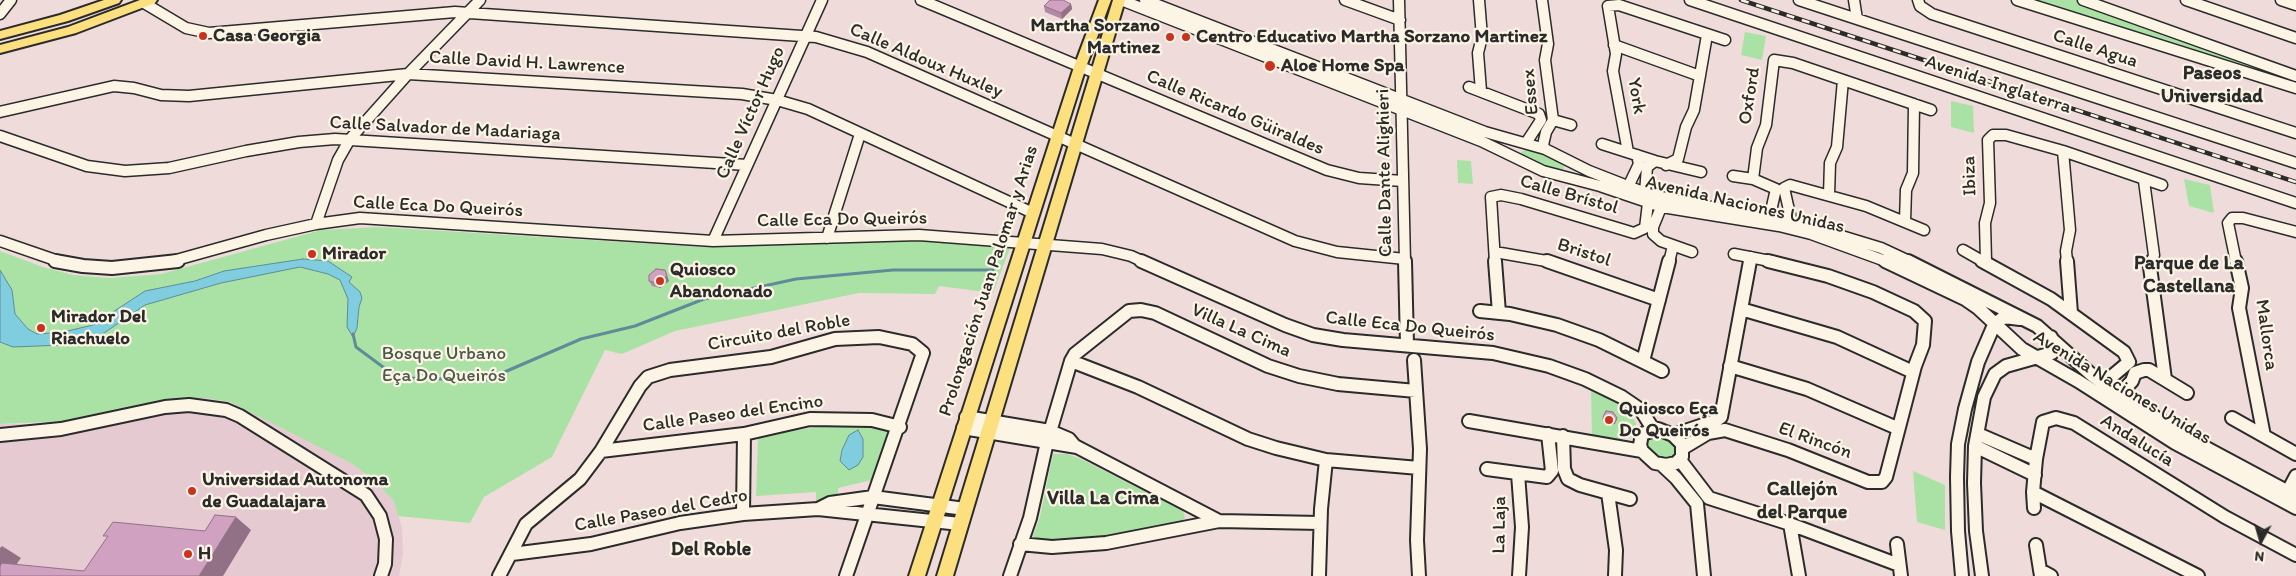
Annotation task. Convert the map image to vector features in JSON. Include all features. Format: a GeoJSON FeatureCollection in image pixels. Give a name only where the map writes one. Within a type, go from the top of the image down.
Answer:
{"type":"FeatureCollection","features":[{"type":"Feature","properties":{"kind":"main road"},"geometry":{"type":"LineString","coordinates":[[0,35],[64,18],[115,0]]}},
{"type":"Feature","properties":{"kind":"main road","name":"Prolongación Juan Palomar y Arias"},"geometry":{"type":"LineString","coordinates":[[917,576],[964,423],[1057,136],[1080,66],[1105,0]]}},
{"type":"Feature","properties":{"kind":"main road"},"geometry":{"type":"LineString","coordinates":[[945,576],[1120,0]]}},
{"type":"Feature","properties":{"kind":"main road"},"geometry":{"type":"LineString","coordinates":[[0,49],[72,30],[147,2]]}},
{"type":"Feature","properties":{"kind":"street"},"geometry":{"type":"LineString","coordinates":[[0,14],[11,0]]}},
{"type":"Feature","properties":{"kind":"street"},"geometry":{"type":"LineString","coordinates":[[316,224],[338,160],[350,139],[408,74],[480,0]]}},
{"type":"Feature","properties":{"kind":"street","name":"Calle Víctor Hugo"},"geometry":{"type":"LineString","coordinates":[[713,241],[822,0]]}},
{"type":"Feature","properties":{"kind":"street","name":"Calle Ricardo Güiraldes"},"geometry":{"type":"LineString","coordinates":[[921,0],[1332,172],[1359,178],[1403,181]]}},
{"type":"Feature","properties":{"kind":"street","name":"Avenida Naciones Unidas"},"geometry":{"type":"LineString","coordinates":[[1120,0],[1401,105],[1545,149],[1628,187],[1647,198]]}},
{"type":"Feature","properties":{"kind":"street","name":"Avenida Naciones Unidas"},"geometry":{"type":"LineString","coordinates":[[1145,0],[1401,105],[1550,173],[1663,202],[1779,226],[1846,245],[1916,274],[1966,299],[1978,308],[2010,340],[2037,358],[2165,430],[2296,508]]}},
{"type":"Feature","properties":{"kind":"street"},"geometry":{"type":"LineString","coordinates":[[1345,0],[1400,20]]}},
{"type":"Feature","properties":{"kind":"street","name":"Calle Dante Alighieri"},"geometry":{"type":"LineString","coordinates":[[1399,0],[1407,346]]}},
{"type":"Feature","properties":{"kind":"street"},"geometry":{"type":"LineString","coordinates":[[1479,0],[1482,37],[1478,53],[1481,91]]}},
{"type":"Feature","properties":{"kind":"street","name":"Essex"},"geometry":{"type":"LineString","coordinates":[[1542,0],[1548,44],[1545,60],[1553,120],[1546,132],[1543,145],[1545,149]]}},
{"type":"Feature","properties":{"kind":"street","name":"Avenida Inglaterra"},"geometry":{"type":"LineString","coordinates":[[1690,0],[2296,202]]}},
{"type":"Feature","properties":{"kind":"street","name":"Avenida Inglaterra"},"geometry":{"type":"LineString","coordinates":[[1799,0],[2296,163]]}},
{"type":"Feature","properties":{"kind":"street"},"geometry":{"type":"LineString","coordinates":[[1854,0],[1857,19]]}},
{"type":"Feature","properties":{"kind":"street","name":"Calle Agua"},"geometry":{"type":"LineString","coordinates":[[1918,0],[1920,6],[1932,14],[2296,133]]}},
{"type":"Feature","properties":{"kind":"street"},"geometry":{"type":"LineString","coordinates":[[2017,0],[2296,88]]}},
{"type":"Feature","properties":{"kind":"street"},"geometry":{"type":"LineString","coordinates":[[2083,0],[2296,76]]}},
{"type":"Feature","properties":{"kind":"street"},"geometry":{"type":"LineString","coordinates":[[2186,0],[2296,38]]}},
{"type":"Feature","properties":{"kind":"street"},"geometry":{"type":"LineString","coordinates":[[2281,0],[2296,5]]}},
{"type":"Feature","properties":{"kind":"street","name":"Calle Aldoux Huxley"},"geometry":{"type":"LineString","coordinates":[[147,2],[186,28],[209,33],[444,12],[468,12],[806,35],[867,52],[1295,241],[1337,252],[1405,259]]}},
{"type":"Feature","properties":{"kind":"street","name":"York"},"geometry":{"type":"LineString","coordinates":[[1628,187],[1639,164],[1632,154],[1613,71],[1616,54],[1608,6],[1613,4],[1707,36],[1725,40]]}},
{"type":"Feature","properties":{"kind":"street"},"geometry":{"type":"LineString","coordinates":[[1666,164],[1678,159],[1686,127],[1694,110],[1707,36]]}},
{"type":"Feature","properties":{"kind":"street","name":"York"},"geometry":{"type":"LineString","coordinates":[[1614,45],[1700,76]]}},
{"type":"Feature","properties":{"kind":"street","name":"Oxford"},"geometry":{"type":"LineString","coordinates":[[1753,179],[1757,148],[1766,125],[1774,60],[1793,63],[1931,110]]}},
{"type":"Feature","properties":{"kind":"street","name":"Calle David H. Lawrence"},"geometry":{"type":"LineString","coordinates":[[0,112],[114,86],[129,87],[161,95],[189,96],[408,74],[742,94],[777,100],[808,109],[1033,213]]}},
{"type":"Feature","properties":{"kind":"street"},"geometry":{"type":"LineString","coordinates":[[1829,196],[1830,163],[1838,146],[1843,80]]}},
{"type":"Feature","properties":{"kind":"street","name":"Essex"},"geometry":{"type":"LineString","coordinates":[[1469,86],[1540,115],[1541,120],[1523,142]]}},
{"type":"Feature","properties":{"kind":"street"},"geometry":{"type":"LineString","coordinates":[[1905,221],[1906,190],[1913,173],[1914,104]]}},
{"type":"Feature","properties":{"kind":"street"},"geometry":{"type":"LineString","coordinates":[[1553,120],[1571,125]]}},
{"type":"Feature","properties":{"kind":"street"},"geometry":{"type":"LineString","coordinates":[[827,238],[860,134]]}},
{"type":"Feature","properties":{"kind":"street","name":"Ibiza"},"geometry":{"type":"LineString","coordinates":[[1986,261],[1985,223],[1990,202],[1989,137],[2000,134],[2063,151],[2162,185]]}},
{"type":"Feature","properties":{"kind":"street","name":"Calle Salvador de Madariaga"},"geometry":{"type":"LineString","coordinates":[[0,136],[87,166],[124,172],[169,168],[246,150],[292,143],[350,139],[747,165]]}},
{"type":"Feature","properties":{"kind":"street"},"geometry":{"type":"LineString","coordinates":[[1511,156],[1511,146],[1523,142]]}},
{"type":"Feature","properties":{"kind":"street"},"geometry":{"type":"LineString","coordinates":[[1602,144],[1655,162],[1700,172]]}},
{"type":"Feature","properties":{"kind":"street"},"geometry":{"type":"LineString","coordinates":[[2063,151],[2070,230],[2066,251],[2071,313]]}},
{"type":"Feature","properties":{"kind":"street"},"geometry":{"type":"LineString","coordinates":[[1550,173],[1565,171],[1567,168],[1564,157]]}},
{"type":"Feature","properties":{"kind":"street"},"geometry":{"type":"LineString","coordinates":[[1647,198],[1647,167],[1650,163],[1655,162]]}},
{"type":"Feature","properties":{"kind":"street"},"geometry":{"type":"LineString","coordinates":[[1733,176],[1769,183],[1776,189],[1773,209],[1770,215]]}},
{"type":"Feature","properties":{"kind":"street"},"geometry":{"type":"LineString","coordinates":[[2144,180],[2154,255],[2150,267],[2165,379]]}},
{"type":"Feature","properties":{"kind":"street"},"geometry":{"type":"LineString","coordinates":[[1791,219],[1785,186],[1797,186],[1829,196],[1905,221],[1924,230]]}},
{"type":"Feature","properties":{"kind":"street","name":"Calle Brístol"},"geometry":{"type":"LineString","coordinates":[[1495,252],[1490,199],[1494,195],[1567,211],[1634,233]]}},
{"type":"Feature","properties":{"kind":"street","name":"Bristol"},"geometry":{"type":"LineString","coordinates":[[1634,233],[1645,228],[1647,198]]}},
{"type":"Feature","properties":{"kind":"street"},"geometry":{"type":"LineString","coordinates":[[1663,202],[1652,231],[1655,238],[1661,242],[1692,252]]}},
{"type":"Feature","properties":{"kind":"street","name":"Avenida Naciones Unidas"},"geometry":{"type":"LineString","coordinates":[[1663,202],[1791,219],[1881,248],[1948,279],[2024,319],[2051,337],[2104,383],[2165,430],[2292,493]]}},
{"type":"Feature","properties":{"kind":"street","name":"Calle Eca Do Queirós"},"geometry":{"type":"LineString","coordinates":[[0,241],[52,260],[83,266],[132,267],[177,261],[266,235],[316,224],[360,218],[713,241],[919,235],[1102,248],[1124,253],[1285,325],[1313,335],[1343,340],[1499,354],[1550,366],[1585,379],[1622,397],[1641,410],[1653,429]]}},
{"type":"Feature","properties":{"kind":"street","name":"Mallorca"},"geometry":{"type":"LineString","coordinates":[[2264,436],[2239,308],[2242,288],[2228,223],[2232,218],[2243,218],[2296,232]]}},
{"type":"Feature","properties":{"kind":"street"},"geometry":{"type":"LineString","coordinates":[[1643,361],[1673,246]]}},
{"type":"Feature","properties":{"kind":"street"},"geometry":{"type":"LineString","coordinates":[[1963,250],[1986,261],[2051,299],[2124,352],[2129,359],[2127,365],[2118,370],[2104,383]]}},
{"type":"Feature","properties":{"kind":"street"},"geometry":{"type":"LineString","coordinates":[[1495,252],[1499,313]]}},
{"type":"Feature","properties":{"kind":"street","name":"Bristol"},"geometry":{"type":"LineString","coordinates":[[1495,252],[1550,261],[1659,300]]}},
{"type":"Feature","properties":{"kind":"street","name":"El Rincón"},"geometry":{"type":"LineString","coordinates":[[1681,454],[1697,438],[1708,433],[1725,430],[1796,454],[1868,482],[1878,483],[1886,477],[1913,372],[1925,335],[1925,322],[1920,316],[1873,292],[1791,265],[1734,254]]}},
{"type":"Feature","properties":{"kind":"street"},"geometry":{"type":"LineString","coordinates":[[1673,435],[1716,421],[1721,417],[1752,257]]}},
{"type":"Feature","properties":{"kind":"street"},"geometry":{"type":"LineString","coordinates":[[1742,309],[1836,337],[1886,358],[1913,372]]}},
{"type":"Feature","properties":{"kind":"street","name":"Villa La Cima"},"geometry":{"type":"LineString","coordinates":[[1010,576],[1036,498],[1048,437],[1071,361],[1076,354],[1129,311],[1141,310],[1155,313],[1268,366],[1300,376],[1338,384],[1416,391]]}},
{"type":"Feature","properties":{"kind":"street"},"geometry":{"type":"LineString","coordinates":[[1480,312],[1499,313],[1557,325],[1599,340],[1662,371]]}},
{"type":"Feature","properties":{"kind":"street"},"geometry":{"type":"LineString","coordinates":[[1962,576],[1958,531],[1957,477],[1958,444],[1965,409],[1978,362],[1994,325],[2004,318],[2024,319]]}},
{"type":"Feature","properties":{"kind":"street","name":"Circuito del Roble"},"geometry":{"type":"LineString","coordinates":[[499,576],[526,524],[580,480],[602,451],[640,386],[648,377],[670,370],[771,357],[835,339],[879,337],[912,344],[923,353],[900,427],[846,576]]}},
{"type":"Feature","properties":{"kind":"street"},"geometry":{"type":"LineString","coordinates":[[1982,576],[1976,531],[1974,482],[1977,440],[1984,397],[1995,374],[2006,366],[2052,353],[2054,344],[2051,337]]}},
{"type":"Feature","properties":{"kind":"street"},"geometry":{"type":"LineString","coordinates":[[1414,360],[1419,433],[1417,540],[1419,576]]}},
{"type":"Feature","properties":{"kind":"street"},"geometry":{"type":"LineString","coordinates":[[1071,361],[1138,387],[1248,439],[1326,460],[1419,468]]}},
{"type":"Feature","properties":{"kind":"street"},"geometry":{"type":"LineString","coordinates":[[1730,366],[1807,389],[1898,428]]}},
{"type":"Feature","properties":{"kind":"street"},"geometry":{"type":"LineString","coordinates":[[2120,394],[2138,372],[2149,370],[2187,393]]}},
{"type":"Feature","properties":{"kind":"street"},"geometry":{"type":"LineString","coordinates":[[0,435],[61,428],[165,407],[189,405],[226,410],[366,495],[380,516],[386,539],[385,564],[381,576]]}},
{"type":"Feature","properties":{"kind":"street","name":"Calle Paseo del Encino"},"geometry":{"type":"LineString","coordinates":[[602,451],[744,434],[795,422],[830,418],[872,420],[900,427]]}},
{"type":"Feature","properties":{"kind":"street","name":"Andalucía"},"geometry":{"type":"LineString","coordinates":[[2036,459],[2043,422],[2056,418],[2074,423],[2224,517],[2296,555]]}},
{"type":"Feature","properties":{"kind":"street"},"geometry":{"type":"LineString","coordinates":[[2232,418],[2296,454]]}},
{"type":"Feature","properties":{"kind":"street"},"geometry":{"type":"LineString","coordinates":[[1469,421],[1642,451]]}},
{"type":"Feature","properties":{"kind":"street"},"geometry":{"type":"LineString","coordinates":[[964,423],[1048,437],[1077,447],[1219,521]]}},
{"type":"Feature","properties":{"kind":"street"},"geometry":{"type":"LineString","coordinates":[[1681,454],[1672,464],[1661,464],[1650,460],[1642,451],[1640,445],[1642,434],[1653,429],[1663,430],[1673,435],[1681,454],[1709,498],[1790,524],[1900,570],[1897,544]]}},
{"type":"Feature","properties":{"kind":"street"},"geometry":{"type":"LineString","coordinates":[[743,514],[744,434]]}},
{"type":"Feature","properties":{"kind":"street","name":"La Laja"},"geometry":{"type":"LineString","coordinates":[[1487,469],[1543,478],[1551,474],[1548,434]]}},
{"type":"Feature","properties":{"kind":"street"},"geometry":{"type":"LineString","coordinates":[[1563,436],[1564,469],[1568,479],[1580,485],[1630,499]]}},
{"type":"Feature","properties":{"kind":"street"},"geometry":{"type":"LineString","coordinates":[[1977,440],[2036,459],[2033,492],[2034,508]]}},
{"type":"Feature","properties":{"kind":"street"},"geometry":{"type":"LineString","coordinates":[[1977,440],[2035,475]]}},
{"type":"Feature","properties":{"kind":"street"},"geometry":{"type":"LineString","coordinates":[[1319,576],[1320,522],[1326,460]]}},
{"type":"Feature","properties":{"kind":"street"},"geometry":{"type":"LineString","coordinates":[[1661,464],[1676,478],[1697,504],[1704,576]]}},
{"type":"Feature","properties":{"kind":"street","name":"La Laja"},"geometry":{"type":"LineString","coordinates":[[1518,474],[1522,527],[1519,576]]}},
{"type":"Feature","properties":{"kind":"street"},"geometry":{"type":"LineString","coordinates":[[2292,493],[2296,476]]}},
{"type":"Feature","properties":{"kind":"street"},"geometry":{"type":"LineString","coordinates":[[1957,477],[1974,482]]}},
{"type":"Feature","properties":{"kind":"street"},"geometry":{"type":"LineString","coordinates":[[2033,492],[2198,576]]}},
{"type":"Feature","properties":{"kind":"street"},"geometry":{"type":"LineString","coordinates":[[1608,493],[1616,550],[1615,576]]}},
{"type":"Feature","properties":{"kind":"street"},"geometry":{"type":"LineString","coordinates":[[874,496],[938,506],[963,517]]}},
{"type":"Feature","properties":{"kind":"street","name":"Calle Paseo del Cedro"},"geometry":{"type":"LineString","coordinates":[[818,509],[830,503],[874,496]]}},
{"type":"Feature","properties":{"kind":"street","name":"Calle Paseo del Cedro"},"geometry":{"type":"LineString","coordinates":[[512,554],[591,544],[680,523],[743,514],[818,509],[837,512],[869,512]]}},
{"type":"Feature","properties":{"kind":"street"},"geometry":{"type":"LineString","coordinates":[[869,512],[934,521],[963,517]]}},
{"type":"Feature","properties":{"kind":"street"},"geometry":{"type":"LineString","coordinates":[[1020,544],[1052,547],[1096,544],[1129,540],[1219,521],[1320,522]]}},
{"type":"Feature","properties":{"kind":"street"},"geometry":{"type":"LineString","coordinates":[[1790,524],[1799,576]]}},
{"type":"Feature","properties":{"kind":"street"},"geometry":{"type":"LineString","coordinates":[[2036,545],[2044,574]]}},
{"type":"Feature","properties":{"kind":"shaded area","name":"Universidad Autonoma de Guadalajara"},"geometry":{"type":"Polygon","coordinates":[[[205,398],[230,402],[244,407],[351,463],[375,481],[394,501],[402,528],[403,554],[399,576],[0,576],[0,424],[36,424],[110,413],[162,401],[205,398]]]}},
{"type":"Feature","properties":{"kind":"green space"},"geometry":{"type":"Polygon","coordinates":[[[2029,0],[2077,0],[2296,78],[2296,85],[2029,0]]]}},
{"type":"Feature","properties":{"kind":"green space"},"geometry":{"type":"Polygon","coordinates":[[[1745,32],[1766,36],[1762,60],[1741,55],[1745,32]]]}},
{"type":"Feature","properties":{"kind":"green space"},"geometry":{"type":"Polygon","coordinates":[[[1951,101],[1973,106],[1974,133],[1951,127],[1951,101]]]}},
{"type":"Feature","properties":{"kind":"green space"},"geometry":{"type":"Polygon","coordinates":[[[1527,149],[1546,154],[1563,163],[1564,169],[1556,171],[1521,155],[1521,152],[1527,149]]]}},
{"type":"Feature","properties":{"kind":"green space"},"geometry":{"type":"Polygon","coordinates":[[[1457,160],[1471,161],[1473,184],[1458,183],[1457,160]]]}},
{"type":"Feature","properties":{"kind":"green space"},"geometry":{"type":"Polygon","coordinates":[[[2184,179],[2210,185],[2214,213],[2189,206],[2184,179]]]}},
{"type":"Feature","properties":{"kind":"green space","name":"Bosque Urbano Eça Do Queirós"},"geometry":{"type":"Polygon","coordinates":[[[379,227],[703,247],[926,241],[1010,248],[993,293],[939,286],[935,294],[859,293],[675,331],[622,354],[605,350],[552,457],[484,497],[470,523],[398,516],[394,501],[375,481],[351,463],[230,402],[205,398],[162,401],[68,421],[0,424],[0,251],[43,267],[73,275],[109,278],[161,274],[321,230],[379,227]]]}},
{"type":"Feature","properties":{"kind":"green space"},"geometry":{"type":"Polygon","coordinates":[[[1591,390],[1615,400],[1628,411],[1636,423],[1636,431],[1632,437],[1610,440],[1592,437],[1591,390]]]}},
{"type":"Feature","properties":{"kind":"green space"},"geometry":{"type":"Polygon","coordinates":[[[836,425],[855,425],[889,431],[872,480],[838,488],[838,496],[816,500],[816,492],[756,496],[758,439],[796,430],[836,425]]]}},
{"type":"Feature","properties":{"kind":"green space"},"geometry":{"type":"Polygon","coordinates":[[[1658,433],[1677,444],[1676,456],[1668,460],[1657,458],[1646,447],[1647,439],[1658,433]]]}},
{"type":"Feature","properties":{"kind":"green space"},"geometry":{"type":"Polygon","coordinates":[[[1053,454],[1067,454],[1081,459],[1183,511],[1185,518],[1179,525],[1123,536],[1065,542],[1031,541],[1040,517],[1053,454]]]}},
{"type":"Feature","properties":{"kind":"green space"},"geometry":{"type":"Polygon","coordinates":[[[1913,471],[1945,485],[1945,530],[1917,522],[1913,471]]]}},
{"type":"Feature","properties":{"kind":"water"},"geometry":{"type":"Polygon","coordinates":[[[303,259],[328,261],[352,277],[349,282],[360,292],[362,298],[357,328],[353,337],[347,327],[348,299],[340,280],[328,274],[300,267],[221,283],[145,305],[88,344],[13,347],[0,342],[0,270],[12,290],[15,314],[28,329],[37,334],[63,332],[93,325],[145,291],[195,281],[224,271],[303,259]]]}},
{"type":"Feature","properties":{"kind":"water"},"geometry":{"type":"Polygon","coordinates":[[[858,430],[863,439],[863,457],[858,465],[849,470],[840,461],[842,450],[849,435],[858,430]]]}},
{"type":"Feature","properties":{"kind":"building"},"geometry":{"type":"Polygon","coordinates":[[[1050,0],[1063,0],[1071,4],[1061,13],[1044,6],[1050,0]]]}},
{"type":"Feature","properties":{"kind":"building"},"geometry":{"type":"Polygon","coordinates":[[[656,269],[665,270],[667,276],[657,283],[649,281],[649,275],[656,269]]]}},
{"type":"Feature","properties":{"kind":"building","name":"Quiosco Eça Do Queirós"},"geometry":{"type":"Polygon","coordinates":[[[1606,411],[1613,412],[1617,418],[1616,421],[1609,423],[1603,417],[1606,411]]]}},
{"type":"Feature","properties":{"kind":"building"},"geometry":{"type":"Polygon","coordinates":[[[215,515],[236,517],[199,576],[0,576],[0,566],[2,563],[84,571],[108,536],[103,536],[113,522],[205,531],[215,515]]]}},
{"type":"Feature","properties":{"kind":"waterway"},"geometry":{"type":"LineString","coordinates":[[353,334],[356,347],[387,370],[404,378],[486,380],[581,339],[635,326],[704,299],[796,279],[893,270],[993,270]]}},
{"type":"Feature","properties":{"kind":"railway"},"geometry":{"type":"LineString","coordinates":[[1741,0],[2296,182]]}},
{"type":"Feature","properties":{"kind":"place","name":"Casa Georgia"},"geometry":{"type":"Point","coordinates":[203,36]}},
{"type":"Feature","properties":{"kind":"place","name":"Martha Sorzano Martinez"},"geometry":{"type":"Point","coordinates":[1170,37]}},
{"type":"Feature","properties":{"kind":"place","name":"Centro Educativo Martha Sorzano Martinez"},"geometry":{"type":"Point","coordinates":[1186,37]}},
{"type":"Feature","properties":{"kind":"place","name":"Aloe Home Spa"},"geometry":{"type":"Point","coordinates":[1270,66]}},
{"type":"Feature","properties":{"kind":"place","name":"Mirador"},"geometry":{"type":"Point","coordinates":[312,254]}},
{"type":"Feature","properties":{"kind":"place","name":"Quiosco Abandonado"},"geometry":{"type":"Point","coordinates":[660,281]}},
{"type":"Feature","properties":{"kind":"place","name":"Mirador Del Riachuelo"},"geometry":{"type":"Point","coordinates":[41,328]}},
{"type":"Feature","properties":{"kind":"place","name":"Quiosco Eça Do Queirós"},"geometry":{"type":"Point","coordinates":[1609,420]}},
{"type":"Feature","properties":{"kind":"place","name":"Universidad Autonoma de Guadalajara"},"geometry":{"type":"Point","coordinates":[192,491]}},
{"type":"Feature","properties":{"kind":"place","name":"H"},"geometry":{"type":"Point","coordinates":[188,554]}},
{"type":"Feature","properties":{"kind":"district","name":"Paseos Universidad"},"geometry":{"type":"Point","coordinates":[2212,86]}},
{"type":"Feature","properties":{"kind":"district","name":"Parque de La Castellana"},"geometry":{"type":"Point","coordinates":[2189,276]}},
{"type":"Feature","properties":{"kind":"district","name":"Villa La Cima"},"geometry":{"type":"Point","coordinates":[1103,499]}},
{"type":"Feature","properties":{"kind":"district","name":"Callejón del Parque"},"geometry":{"type":"Point","coordinates":[1802,502]}},
{"type":"Feature","properties":{"kind":"district","name":"Del Roble"},"geometry":{"type":"Point","coordinates":[711,550]}}]}
